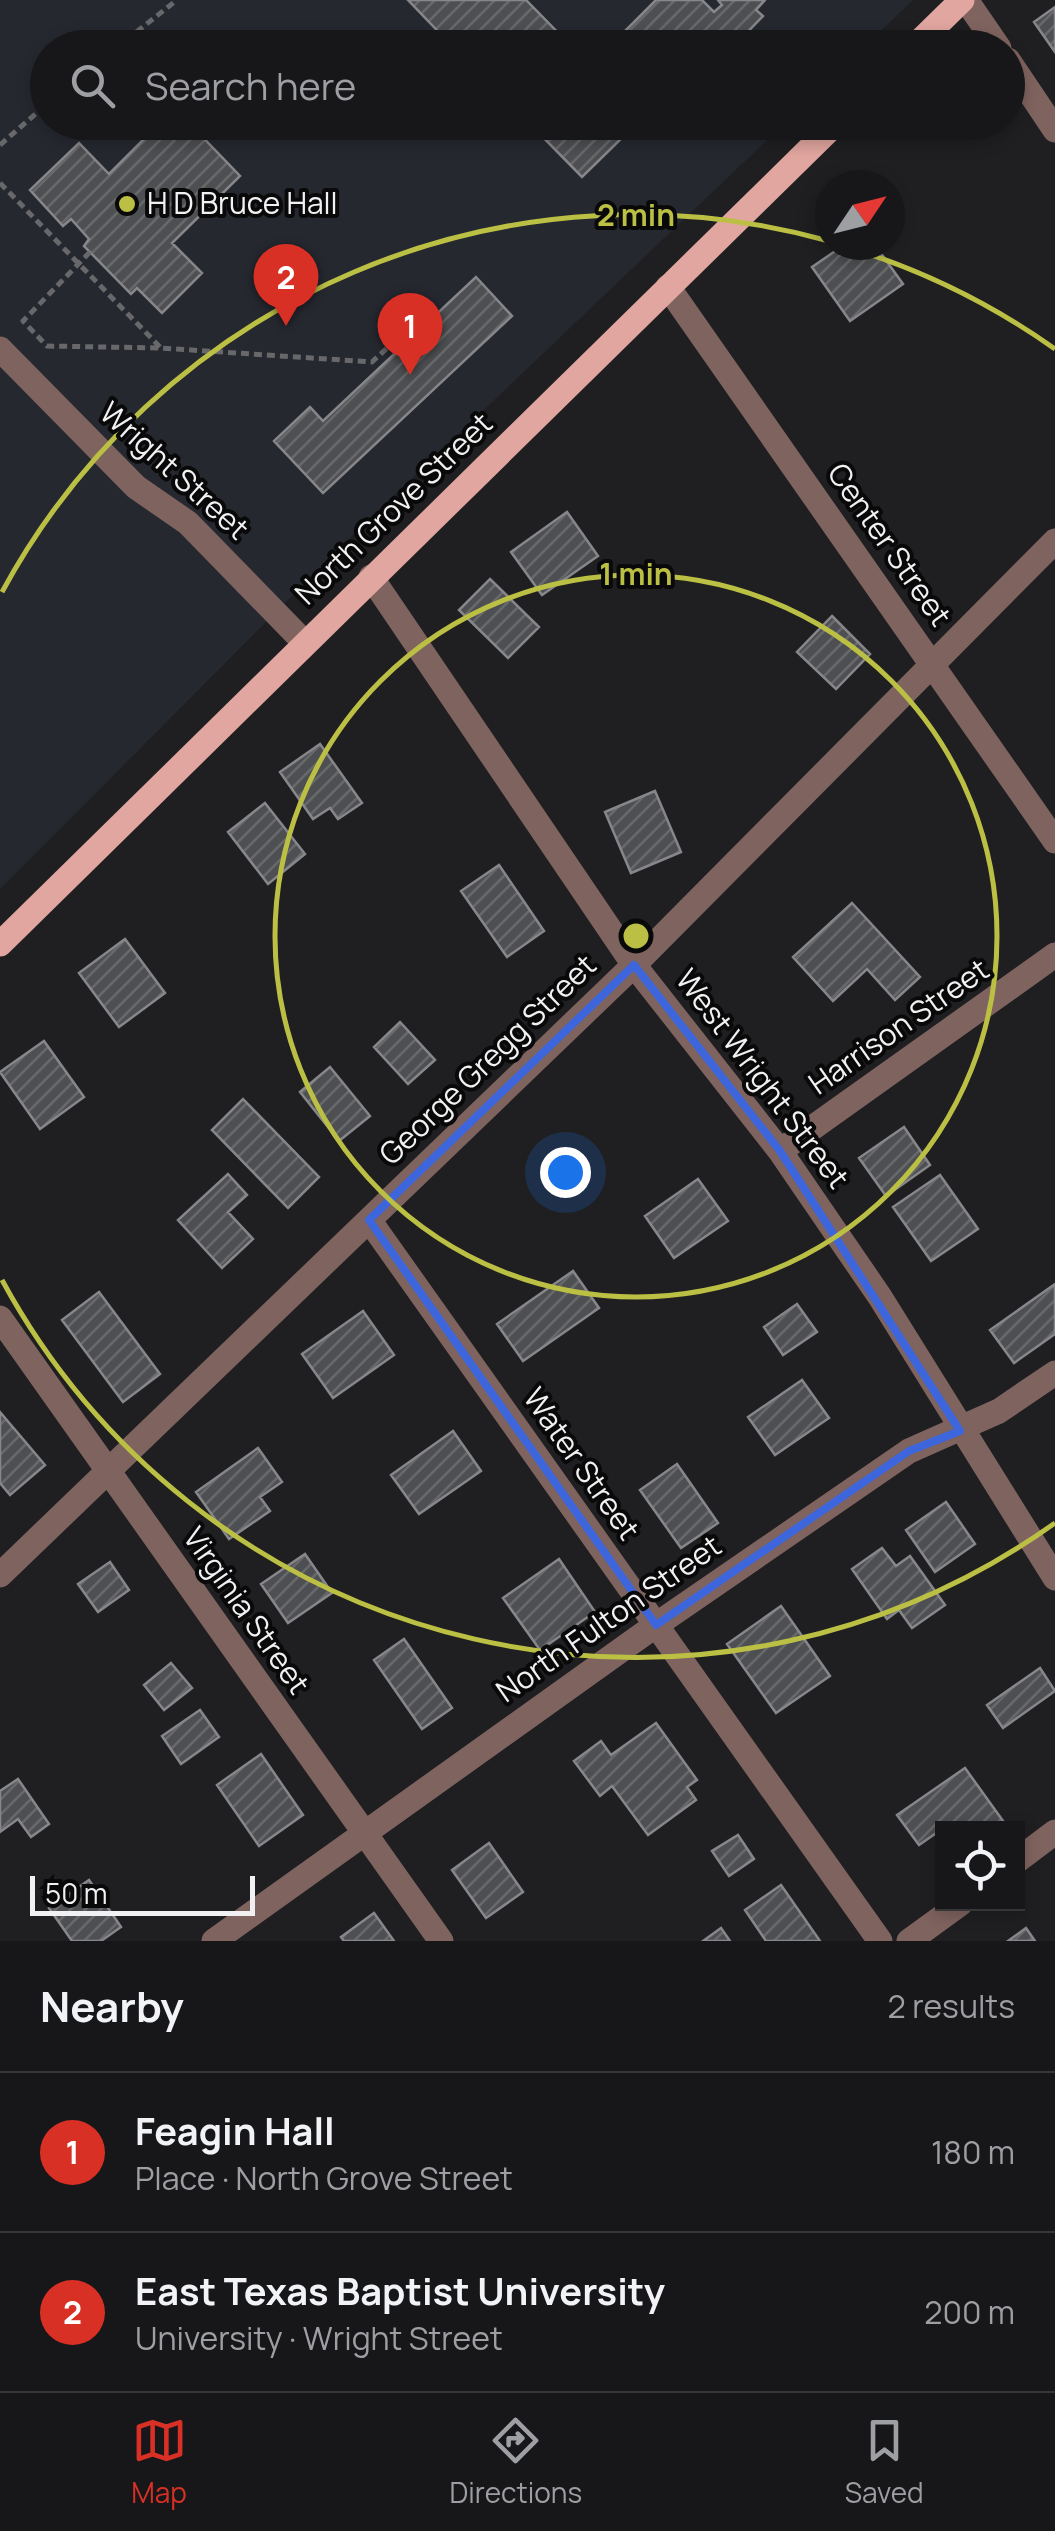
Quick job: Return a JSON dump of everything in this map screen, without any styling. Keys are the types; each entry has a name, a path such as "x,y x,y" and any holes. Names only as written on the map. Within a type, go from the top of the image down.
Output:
{"main road":[{"path":"933,30 964,0"},
{"name":"North Grove Street","path":"0,944 819,140"}],"street":[{"path":"964,0 986,30"},
{"path":"1025,85 1055,130"},
{"name":"Center Street","path":"668,287 1055,841"},
{"name":"Wright Street","path":"0,349 136,487 188,523 304,642"},
{"name":"George Gregg Street","path":"0,1575 634,965 930,662 1055,542"},
{"name":"West Wright Street","path":"370,577 634,965 780,1151 880,1297 1055,1578"},
{"name":"Harrison Street","path":"780,1151 1055,956"},
{"name":"Water Street","path":"369,1220 880,1941"},
{"name":"Virginia Street","path":"0,1318 441,1941"},
{"name":"North Fulton Street","path":"214,1941 656,1625 909,1451 960,1431 1055,1373"},
{"path":"1025,1855 1055,1832"},
{"path":"909,1941 950,1911"}],"path":[{"path":"139,30 177,0"},
{"path":"0,145 30,119"},
{"path":"0,184 161,348"},
{"path":"90,252 22,322 47,346 161,348 372,362 399,336 405,344"}],"highlighted area":[{"path":"634,965 780,1151 960,1431 909,1451 656,1625 369,1220"}],"shaded area":[{"path":"0,0 913,0 882,30 30,30 30,140 767,140 358,530 0,889"}],"building":[{"path":"408,0 526,0 555,30 437,30"},
{"path":"656,0 702,0 714,12 722,5 718,0 765,0 756,10 763,16 749,30 626,30"},
{"path":"1055,7 1055,52 1034,22"},
{"name":"H D Bruce Hall","path":"143,140 205,140 240,176 172,243 202,273 162,313 137,288 131,294 84,246 89,239 71,219 63,226 30,190 79,143 109,174"},
{"path":"546,140 620,140 582,177"},
{"path":"822,260 886,260 903,284 850,321 812,267"},
{"path":"476,277 512,316 323,493 274,441 310,407 323,421"},
{"path":"567,512 598,556 542,595 511,552"},
{"path":"490,579 539,627 508,658 459,610"},
{"path":"832,616 870,654 836,689 797,652"},
{"path":"320,744 362,803 338,819 330,808 313,819 280,772"},
{"path":"655,791 681,852 631,873 605,812"},
{"path":"265,803 305,854 268,884 228,832"},
{"path":"499,865 544,931 507,957 461,891"},
{"path":"852,903 920,977 895,1000 867,969 833,1001 793,957"},
{"path":"125,939 165,993 119,1027 79,973"},
{"path":"400,1022 435,1060 408,1084 374,1047"},
{"path":"44,1041 84,1097 40,1129 0,1072"},
{"path":"330,1067 370,1116 339,1141 300,1092"},
{"path":"243,1099 319,1177 288,1208 212,1130"},
{"path":"904,1127 930,1165 886,1196 859,1158"},
{"path":"228,1174 247,1195 228,1212 253,1239 222,1268 178,1220"},
{"path":"940,1175 978,1229 931,1261 893,1207"},
{"path":"698,1179 728,1221 674,1258 645,1216"},
{"path":"573,1271 599,1308 523,1361 497,1324"},
{"path":"1055,1284 1055,1334 1014,1363 990,1330"},
{"path":"99,1292 160,1374 123,1402 62,1320"},
{"path":"797,1304 817,1332 783,1355 764,1327"},
{"path":"363,1311 394,1355 333,1398 302,1354"},
{"path":"802,1380 829,1418 775,1455 748,1417"},
{"path":"0,1412 45,1465 10,1495 0,1483"},
{"path":"453,1431 481,1471 419,1514 391,1475"},
{"path":"258,1448 282,1482 260,1497 270,1511 229,1539 196,1492"},
{"path":"677,1464 718,1523 681,1548 640,1490"},
{"path":"946,1502 975,1544 935,1572 906,1530"},
{"path":"882,1548 896,1566 910,1556 945,1605 912,1628 899,1610 887,1619 852,1569"},
{"path":"305,1554 332,1593 288,1623 261,1584"},
{"path":"559,1559 595,1612 540,1650 503,1598"},
{"path":"110,1562 129,1590 98,1612 78,1584"},
{"path":"781,1606 830,1676 776,1713 727,1644"},
{"path":"404,1639 452,1708 422,1729 374,1660"},
{"path":"171,1663 192,1688 164,1710 144,1685"},
{"path":"1040,1668 1055,1691 1003,1728 987,1705"},
{"path":"200,1710 219,1737 181,1764 162,1736"},
{"path":"656,1723 697,1780 687,1787 696,1800 648,1835 612,1786 600,1796 574,1761 601,1741 611,1755"},
{"path":"261,1754 303,1815 259,1846 217,1785"},
{"path":"965,1768 1003,1821 935,1821 935,1834 919,1845 897,1815"},
{"path":"18,1779 49,1824 31,1837 18,1819 0,1832 0,1791"},
{"path":"738,1835 754,1859 729,1876 712,1851"},
{"path":"489,1843 523,1892 486,1918 452,1870"},
{"path":"89,1880 121,1927 101,1941 72,1941 49,1908"},
{"path":"781,1885 820,1941 766,1941 745,1910"},
{"path":"374,1913 394,1941 344,1941 341,1937"},
{"path":"721,1928 730,1941 703,1941"},
{"path":"1026,1928 1035,1941 1008,1941"}],"place":[{"name":"H D Bruce Hall","path":"127,204"},
{"name":"East Texas Baptist University","path":"286,326"},
{"name":"Feagin Hall","path":"410,375"}]}
